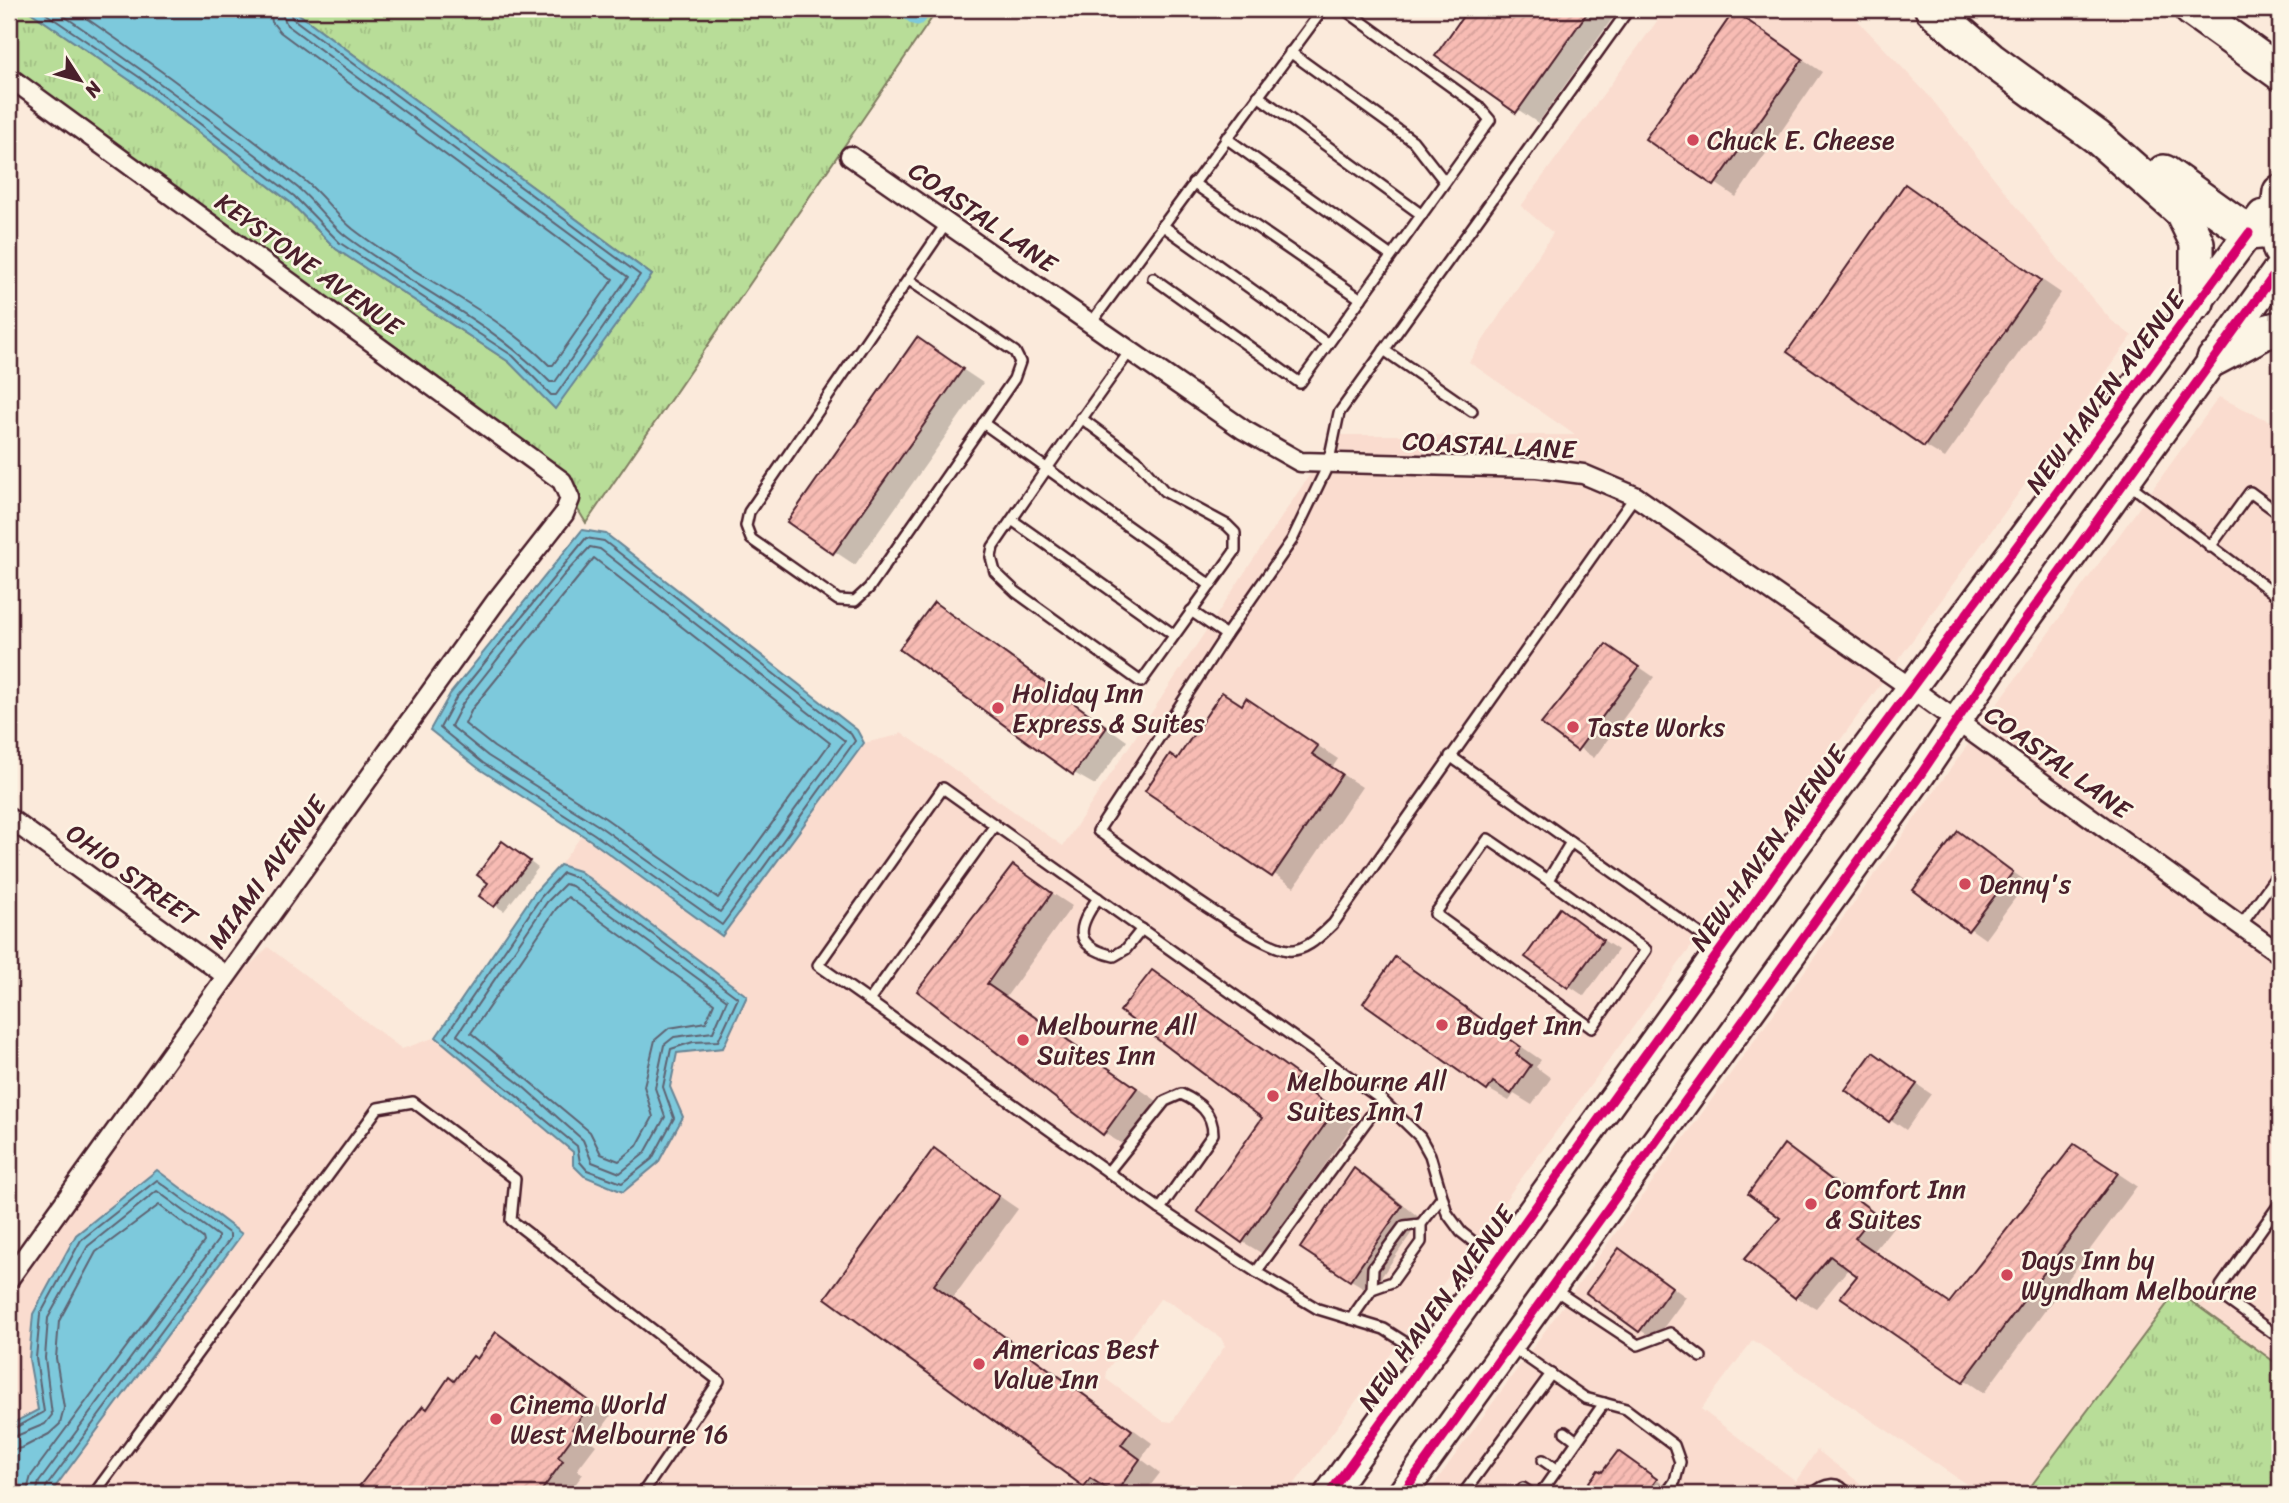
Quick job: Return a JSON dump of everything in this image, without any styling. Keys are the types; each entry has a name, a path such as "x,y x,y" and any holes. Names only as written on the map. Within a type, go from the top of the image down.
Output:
{"highway":[{"path":"1932,9 1990,59 2097,137 2182,212 2197,243 2197,302"},
{"path":"2192,9 2280,73"},
{"path":"2097,137 2146,160 2271,236 2280,191"},
{"path":"2214,359 2265,332 2280,328"}],"main road":[{"name":"NEW HAVEN AVENUE","path":"1329,1494 1911,688 2197,302 2271,236"},
{"path":"1402,1494 2280,267"}],"street":[{"name":"KEYSTONE AVENUE","path":"9,77 562,481 570,499"},
{"name":"COASTAL LANE","path":"849,156 1244,430 1300,462 1328,465 1537,468 1583,474 1635,496 1911,688 2280,954"},
{"name":"MIAMI AVENUE","path":"9,1279 496,601 564,514 570,499"},
{"name":"OHIO STREET","path":"9,818 225,975"}],"lane":[{"path":"1091,323 1322,9"},
{"path":"1153,278 1300,383 1490,120 1478,106 1344,9"},
{"path":"1629,9 1339,413 1328,465 1292,540 1226,635 1098,831 1257,939 1289,951 1313,943 1333,924 1635,496"},
{"path":"1290,52 1413,141 1445,182"},
{"path":"1258,96 1422,215"},
{"path":"1226,138 1391,257"},
{"path":"1193,183 1361,299"},
{"path":"909,280 1015,352 1020,362 1014,379 869,588 855,601 838,600 751,539 746,526 749,512 946,224"},
{"path":"1162,225 1328,344"},
{"path":"1384,350 1472,411"},
{"path":"1082,418 1136,459 1164,491 1227,525 1235,533 1235,551 1141,682 1016,592 995,572 991,557 993,547 1046,468 1130,351"},
{"path":"983,423 1210,585"},
{"path":"2125,481 2280,598"},
{"path":"2210,547 2250,492 2280,514"},
{"path":"1012,520 1174,635"},
{"path":"1191,611 1226,635"},
{"path":"1450,756 1721,949"},
{"path":"1427,1356 1384,1329 1318,1310 1256,1272 1160,1209 818,965 943,788 1382,1100 1420,1138 1439,1177 1441,1197 1447,1213 1461,1232 1497,1260"},
{"path":"869,1001 995,825"},
{"path":"1488,839 1548,880 1646,950 1592,1028 1435,914 1488,839"},
{"path":"1548,880 1572,842"},
{"path":"2241,925 2280,871"},
{"path":"1098,898 1082,920 1081,932 1084,942 1096,952 1114,956 1126,949 1142,929"},
{"path":"1108,1172 1166,1101 1181,1094 1192,1099 1211,1117 1213,1134 1160,1209"},
{"path":"1256,1272 1382,1100"},
{"path":"94,1494 377,1108 413,1102 515,1179 511,1220 719,1381 642,1494"},
{"path":"1372,1289 1391,1282 1421,1242 1421,1224 1441,1197"},
{"path":"2280,1203 2221,1286 2222,1296 2280,1338"},
{"path":"1351,1319 1372,1289 1373,1268 1404,1226 1421,1224"},
{"path":"1551,1287 1638,1345 1670,1333 1701,1357"},
{"path":"1509,1345 1585,1398 1626,1409 1674,1446 1680,1462 1675,1481 1666,1494"},
{"path":"1463,1494 1508,1434 1533,1408 1551,1374"},
{"path":"1540,1494 1604,1403"},
{"path":"1565,1432 1577,1441"},
{"path":"1508,1434 1517,1441"},
{"path":"1543,1460 1557,1470"},
{"path":"1487,1462 1497,1469"},
{"path":"1813,1494 1823,1486 1833,1484 1839,1485 1847,1494"},
{"path":"1523,1488 1532,1494"}],"shaded area":[{"path":"1666,9 1847,9 1930,97 2059,260 2111,320 2132,336 1610,1059 1287,1494 50,1494 242,1235 157,1170 76,1235 33,1314 29,1359 38,1410 9,1425 9,1261 145,1070 268,947 402,1049 436,1037 557,1137 573,1152 573,1165 670,1087 677,1052 723,1048 579,872 560,865 582,835 722,936 864,743 899,735 901,732 1063,846 1336,435 1575,435 1469,362 1553,233 1521,206","holes":["1160,1299 1168,1301 1221,1338 1225,1346 1172,1422 1163,1421 1106,1379 1107,1370"]},
{"path":"2219,397 2280,426 2280,1366 2177,1291 2025,1494 1981,1494 1753,1340 1701,1409 1796,1481 1817,1450 1874,1494 1427,1494"}],"green space":[{"path":"9,9 26,9 134,83 290,202 336,249 509,362 555,408 652,275 292,9 938,9 586,523 563,485 9,77"},
{"path":"2177,1291 2280,1366 2280,1494 2025,1494"}],"water":[{"path":"26,9 292,9 652,275 555,409 509,362 336,249 290,202 134,83"},
{"path":"582,530 606,534 857,730 864,743 722,936 590,840 478,768 430,730 450,694"},
{"path":"560,865 579,871 747,996 723,1048 677,1053 670,1087 683,1117 658,1163 623,1192 584,1176 573,1165 573,1152 436,1037 535,892"},
{"path":"157,1170 242,1234 50,1494 9,1494 9,1425 38,1410 29,1359 33,1314 76,1235"}],"building":[{"path":"1468,9 1590,9 1516,113 1435,56"},
{"path":"1734,11 1803,59 1714,186 1645,139"},
{"path":"1905,184 2041,280 1924,447 1787,352"},
{"path":"917,337 963,369 833,554 787,522"},
{"path":"934,602 1107,727 1073,775 899,649"},
{"path":"1606,644 1639,667 1577,751 1541,724"},
{"path":"1222,692 1242,705 1246,698 1318,746 1312,754 1342,774 1272,877 1145,791 1170,754 1177,759"},
{"path":"1958,831 2013,872 1968,931 1913,890"},
{"path":"502,841 530,861 494,907 479,896 488,883 477,875"},
{"name":"Melbourne All Suites Inn","path":"1013,865 1052,893 987,984 1137,1088 1103,1135 917,991"},
{"path":"1560,908 1603,940 1568,988 1525,957"},
{"name":"Budget Inn","path":"1395,957 1521,1047 1516,1054 1531,1065 1511,1094 1493,1082 1487,1091 1363,1003"},
{"name":"Melbourne All Suites Inn 1","path":"1152,970 1301,1077 1293,1081 1335,1110 1242,1243 1197,1211 1262,1118 1120,1011"},
{"path":"1873,1052 1917,1084 1889,1122 1845,1090"},
{"name":"Days Inn by Wyndham Melbourne","path":"1784,1144 1875,1213 1855,1238 1949,1303 2074,1144 2118,1173 1963,1382 1840,1297 1857,1276 1830,1256 1795,1298 1744,1259 1780,1218 1748,1194"},
{"name":"Americas Best Value Inn","path":"934,1148 999,1196 934,1285 1132,1430 1121,1445 1140,1459 1115,1494 1090,1478 1084,1487 825,1298"},
{"path":"1354,1168 1402,1206 1350,1281 1300,1248"},
{"path":"1619,1248 1672,1287 1639,1332 1586,1293"},
{"name":"Cinema World West Melbourne 16","path":"496,1332 592,1403 572,1429 576,1432 558,1457 563,1461 539,1494 353,1494 423,1406 427,1409 449,1377 454,1381 473,1356 477,1359"},
{"path":"1618,1451 1657,1479 1646,1494 1580,1494 1598,1470 1602,1472"}],"waterway":[{"path":"909,9 917,15"}],"cycle path":[{"path":"1329,1494 1821,810 2249,233"},
{"path":"1402,1494 1921,774 2018,630 2280,267"}],"place":[{"name":"Chuck E. Cheese","path":"1693,140"},
{"name":"Holiday Inn Express & Suites","path":"998,708"},
{"name":"Taste Works","path":"1573,727"},
{"name":"Denny's","path":"1965,884"},
{"name":"Budget Inn","path":"1442,1025"},
{"name":"Melbourne All Suites Inn","path":"1023,1040"},
{"name":"Melbourne All Suites Inn 1","path":"1273,1096"},
{"name":"Comfort Inn & Suites","path":"1811,1204"},
{"name":"Days Inn by Wyndham Melbourne","path":"2007,1275"},
{"name":"Americas Best Value Inn","path":"979,1364"},
{"name":"Cinema World West Melbourne 16","path":"496,1419"}]}
